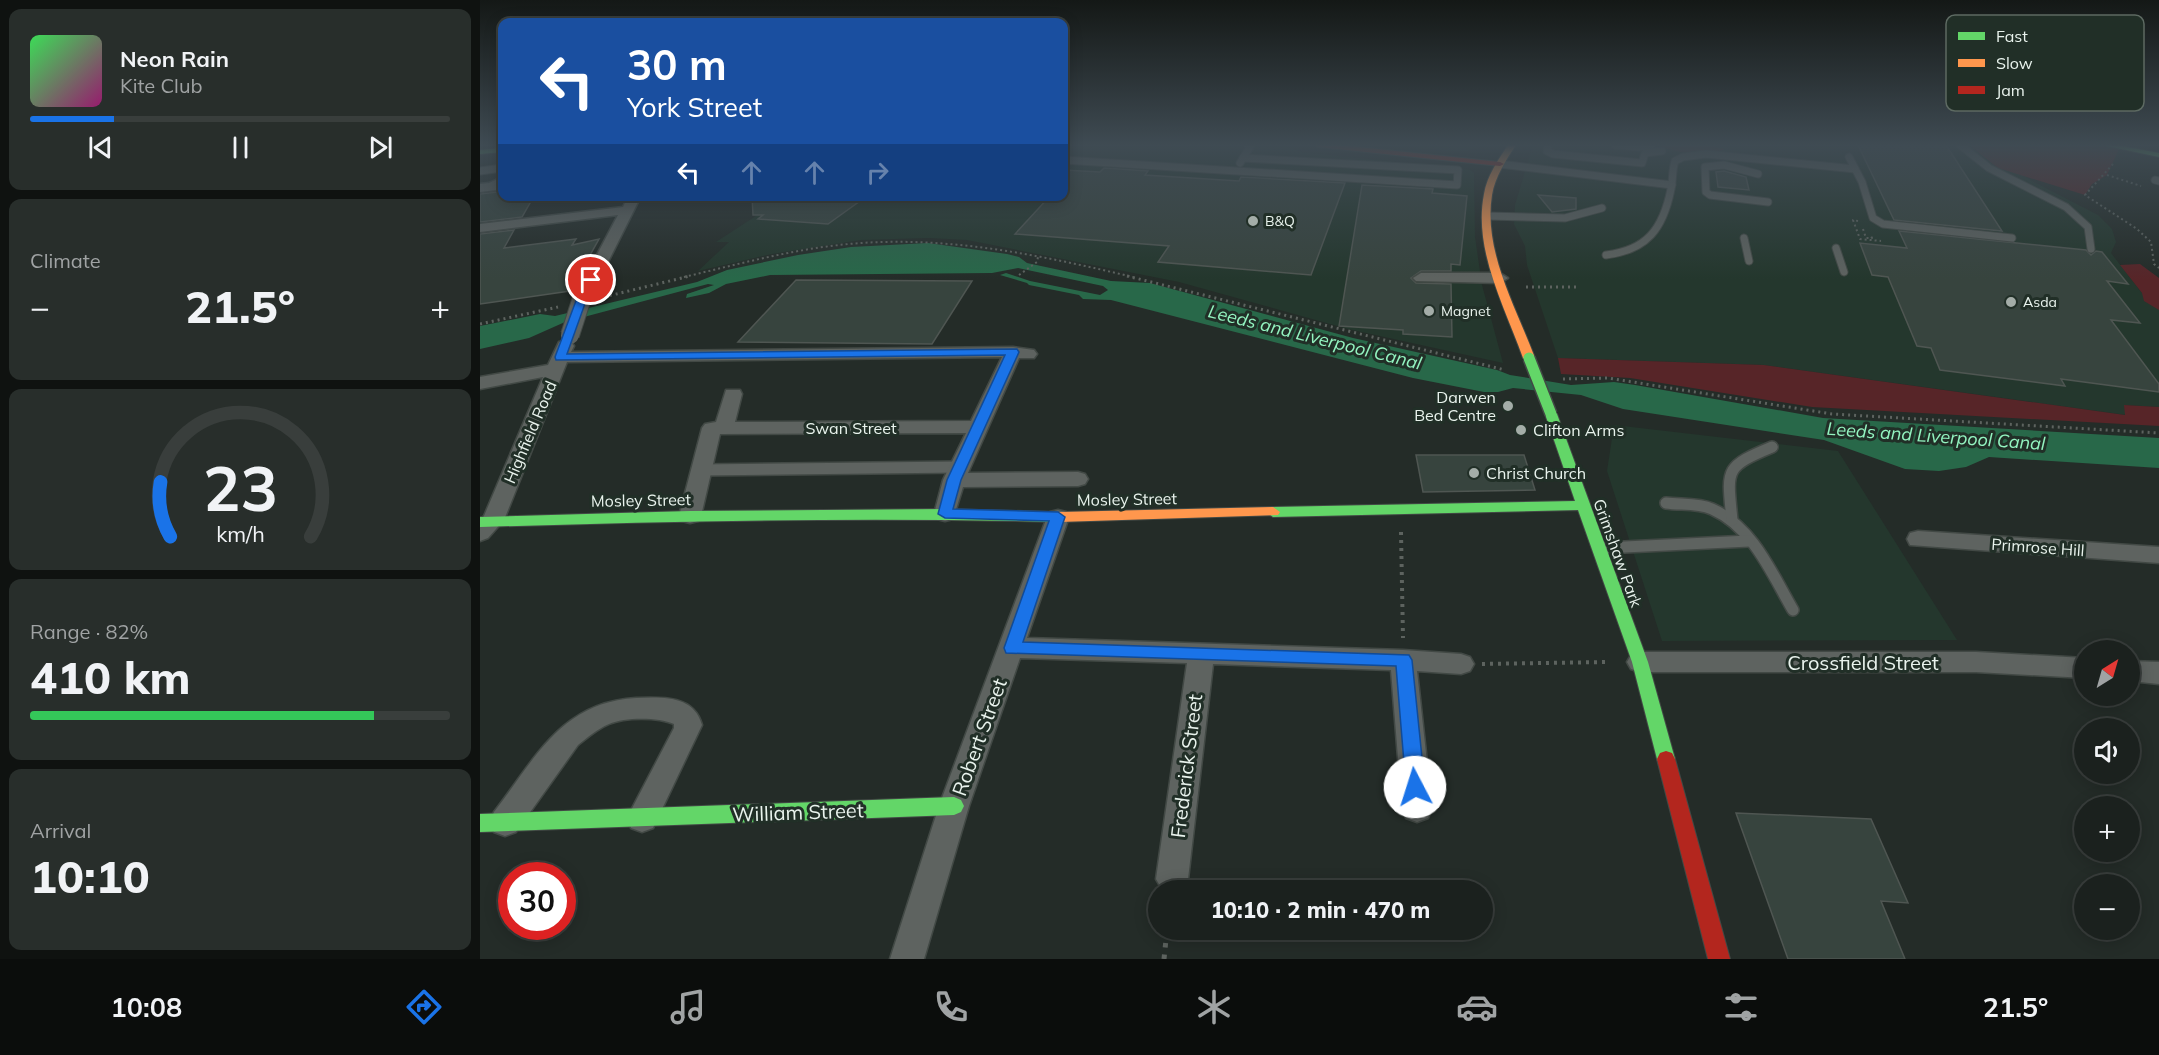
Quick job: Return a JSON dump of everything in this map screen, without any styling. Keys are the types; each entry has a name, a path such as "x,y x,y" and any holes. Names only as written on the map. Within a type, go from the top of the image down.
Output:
{"main road":[{"name":"Grimshaw Park","path":"1490,190 1487,233 1500,278 1640,662 1719,959"},
{"name":"Mosley Street","path":"484,525 690,516 945,514 1058,517 1582,505"},
{"name":"William Street","path":"492,823 954,806"}],"street":[{"path":"480,228 632,203"},
{"name":"Highfield Road","path":"484,525 558,363 582,298 632,203"},
{"path":"1421,278 1500,278"},
{"path":"480,383 558,363 1021,353 977,427 957,473 945,514"},
{"path":"690,516 700,470 733,394"},
{"name":"Swan Street","path":"718,428 977,427"},
{"path":"957,473 1078,479"},
{"name":"Robert Street","path":"907,959 954,806 1058,517"},
{"name":"Primrose Hill","path":"1918,539 2159,555"},
{"path":"1012,648 1403,660 1461,664"},
{"name":"Frederick Street","path":"1172,879 1201,653"},
{"path":"1403,660 1417,808"},
{"name":"Crossfield Street","path":"1640,662 1976,662 2074,667"},
{"path":"2140,672 2159,673"},
{"name":"William Street","path":"492,823 568,737 580,728 608,712 622,709 675,711 683,715 688,722 688,729 642,818"}],"lane":[{"path":"1606,255 1631,250 1650,238 1662,215 1670,190"},
{"path":"1706,190 1710,195 1768,202"},
{"path":"1864,190 1873,218 1887,226 2012,238"},
{"path":"2032,190 2066,207 2088,227 2091,249"},
{"path":"1488,216 1566,218 1602,208"},
{"path":"1744,238 1749,261"},
{"path":"1836,248 1844,272"},
{"path":"1732,520 1729,483 1734,467 1743,460 1773,447"},
{"path":"700,470 957,473"},
{"path":"1666,503 1710,508 1732,520 1749,541 1793,610"},
{"path":"1598,548 1749,541"}],"path":[{"path":"2088,190 2085,195 2151,243 2157,265"},
{"path":"600,298 779,256 874,242 961,243 1175,286 1309,323 1508,371"},
{"path":"1019,275 1037,262 1038,257"},
{"path":"1523,287 1576,287"},
{"path":"480,324 560,307"},
{"path":"1557,379 1608,378 1832,414 2159,433"},
{"path":"1400,510 1403,660"},
{"path":"1461,664 1640,662"},
{"path":"1164,959 1166,940"}],"shaded area":[{"path":"1068,190 1474,190 1475,237 1482,285 1503,363 1348,329 1179,282 967,240 929,238 861,240 772,254 698,271 729,242 716,242 779,201 1068,201"},
{"path":"1520,190 2049,190 2098,215 2112,229 2116,242 2111,253 2142,293 2159,304 2159,407 2125,405 2126,415 1764,365 1558,358 1527,265 1525,246 1514,224 1515,205"},
{"path":"2068,190 2088,190 2085,195"},
{"path":"2140,264 2159,278 2159,310 2144,301 2142,293 2120,265"},
{"path":"1558,358 1764,365 2125,415 2124,405 2159,407 2159,426 1812,407 1630,378 1561,374"},
{"path":"1614,425 1838,451 1957,640 1662,641 1607,471"}],"water":[{"name":"Leeds and Liverpool Canal","path":"928,243 1007,254 1019,257 1027,263 1111,281 1150,283 1353,338 1497,370 1510,375 1571,385 1614,382 1823,418 2159,438 2159,468 1989,457 1966,467 1939,471 1905,469 1824,440 1623,409 1581,395 1513,388 1498,392 1484,392 1413,378 1111,300 1083,299 1079,295 1029,285 1000,275 1006,273 1030,281 1100,295 1108,290 1103,286 1018,268 992,273 770,275 726,284 709,293 686,298 687,294 714,285 708,284 565,322 529,338 480,349 480,326 540,314 555,316 697,282 727,270 798,255 851,247"}],"building":[{"path":"1068,190 1343,190 1311,275 1158,262 1169,246 1015,234 1045,201 1068,201"},
{"path":"1361,190 1433,190 1432,193 1467,196 1460,265 1451,264 1451,271 1421,271 1411,278 1416,283 1451,284 1452,337 1403,334 1403,330 1339,326"},
{"path":"1879,190 1975,190 2002,231 1894,220"},
{"path":"497,192 498,201 531,201 522,217 480,222 480,194"},
{"path":"1538,195 1576,198 1576,209 1552,212"},
{"path":"752,201 860,201 828,224 758,219 763,215 753,215"},
{"path":"514,230 504,248 576,239 572,245 599,239 570,291 480,304 480,234"},
{"name":"Asda","path":"1899,231 2086,250 2091,255 2096,251 2102,252 2128,284 2107,281 2140,323 2111,320 2159,384 2159,392 2061,379 2065,386 1940,370 1931,348 1917,346 1888,277 1872,275 1860,243 1907,248"},
{"path":"796,280 972,281 932,344 738,342"},
{"name":"Christ Church","path":"1416,455 1524,455 1535,490 1423,492"},
{"path":"1736,813 1871,819 1908,903 1881,901 1905,959 1788,959"}],"traffic: fast":[{"path":"1529,358 1551,414"},
{"path":"1551,414 1640,662 1666,759"},
{"path":"1273,512 1582,505"},
{"path":"480,522 690,516 945,514 1059,517"},
{"path":"480,823 954,806"}],"traffic: slow":[{"path":"1489,190 1486,216 1492,257 1529,358"},
{"path":"1059,517 1273,512"}],"traffic: jam":[{"path":"1666,759 1719,959"}],"place":[{"name":"B&Q","path":"1253,221"},
{"name":"Asda","path":"2011,302"},
{"name":"Magnet","path":"1429,311"},
{"name":"Darwen Bed Centre","path":"1508,406"},
{"name":"Clifton Arms","path":"1521,430"},
{"name":"Christ Church","path":"1474,473"}],"route":[{"path":"591,280 560,357 1013,352 954,480 945,514 1058,517 1012,648 1403,660 1415,787"}]}
